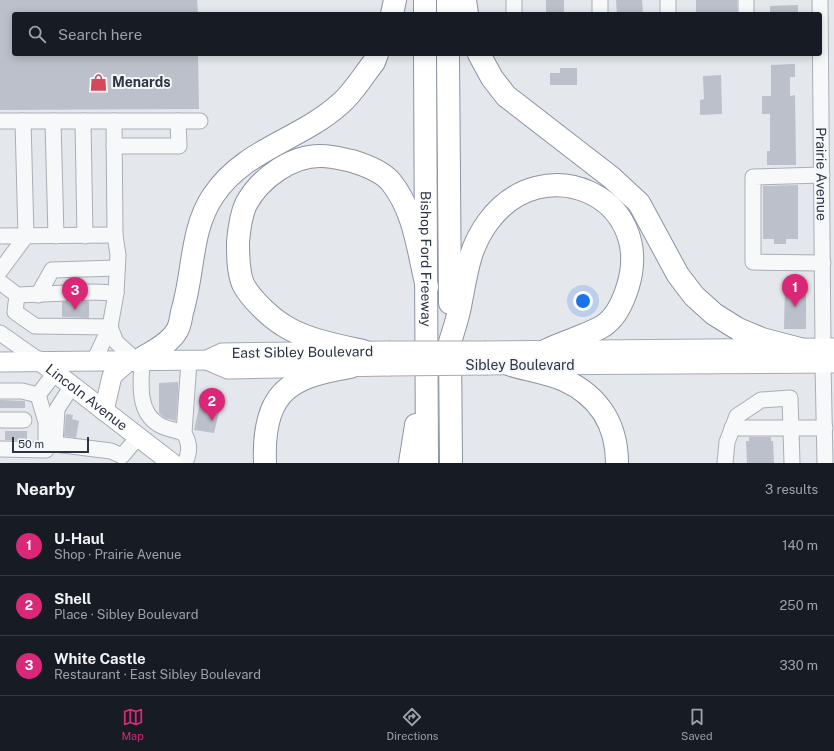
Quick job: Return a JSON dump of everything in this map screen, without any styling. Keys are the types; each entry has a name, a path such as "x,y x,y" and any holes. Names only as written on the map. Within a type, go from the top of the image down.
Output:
{"highway":[{"path":"392,12 395,0"},
{"path":"425,0 425,12"},
{"path":"448,0 448,12"},
{"path":"464,0 467,12"},
{"path":"136,361 162,346 176,332 185,304 199,223 212,196 226,180 249,160 306,128 340,104 370,67 376,56"},
{"name":"Bishop Ford Freeway","path":"426,56 427,463"},
{"name":"Bishop Ford Freeway","path":"448,56 451,463"},
{"path":"480,56 492,78 506,96 612,178 639,203 678,275 694,296 714,314 738,329 762,339 800,349"},
{"path":"357,359 283,325 260,306 243,284 238,256 239,231 246,205 258,186 280,169 298,160 321,156 363,164 380,172 390,182 409,214 415,229 417,248 427,287"},
{"path":"450,342 461,302 464,279 473,246 488,222 503,205 528,189 551,184 574,186 595,194 612,207 625,229 631,248 631,274 623,301 607,323 547,350"},
{"path":"265,463 264,442 266,425 276,404 286,389 310,377 357,359"},
{"path":"511,365 564,380 593,398 609,420 617,448 617,463"},
{"path":"410,463 416,420 427,382"},
{"path":"450,420 464,463"}],"main road":[{"name":"Sibley Boulevard","path":"488,358 547,350 800,349 828,356"},
{"name":"Sibley Boulevard","path":"488,358 511,365 828,356"},
{"name":"East Sibley Boulevard","path":"357,359 488,358"},
{"path":"0,362 198,360 228,368 357,359"},
{"name":"Lincoln Avenue","path":"40,361 174,463"},
{"path":"104,411 112,376 136,361"}],"street":[{"path":"514,0 514,12"},
{"path":"600,0 600,12"},
{"path":"668,0 668,12"},
{"path":"746,0 746,12"},
{"name":"Prairie Avenue","path":"820,0 820,12"},
{"path":"822,47 834,47"},
{"name":"Prairie Avenue","path":"820,56 822,175 829,320 825,463"},
{"path":"0,120 200,121"},
{"path":"0,271 26,236 24,120"},
{"path":"53,121 56,236"},
{"path":"83,121 85,236"},
{"path":"94,361 110,327 116,293 118,254 115,235 114,121"},
{"path":"114,146 179,146 178,121"},
{"path":"822,175 753,176 753,262 826,272"},
{"path":"0,236 115,235"},
{"path":"38,295 52,270 118,268"},
{"path":"0,282 17,296 93,292 116,293"},
{"path":"17,296 15,312 35,326 110,327"},
{"path":"110,327 116,342 136,361 143,403 148,416 158,425 184,433"},
{"name":"Lincoln Avenue","path":"0,333 40,361"},
{"path":"174,463 189,453 189,443 184,433 198,360"},
{"path":"38,395 55,373"},
{"path":"72,386 57,410 55,444 111,451 119,460 138,437"},
{"path":"0,391 22,391 38,395"},
{"path":"0,449 46,450 46,422 38,395"},
{"path":"725,463 727,442 737,416 761,400 790,398 792,463"},
{"path":"0,420 24,420"},
{"path":"732,428 791,426 825,428"}],"building":[{"name":"Menards","path":"0,0 197,0 198,12 12,12 12,56 198,56 199,109 0,110"},
{"path":"546,0 564,0 564,12 546,12"},
{"path":"616,0 642,0 643,12 617,12"},
{"path":"696,0 737,0 737,12 696,12"},
{"path":"798,5 798,12 770,12 770,6"},
{"path":"795,64 795,77 790,77 790,96 795,95 796,165 767,165 767,151 770,151 770,114 762,114 762,96 771,96 771,65"},
{"path":"560,68 577,68 577,85 550,85 550,73 560,73"},
{"path":"721,75 722,114 700,115 700,100 704,99 703,76"},
{"path":"798,185 798,239 786,239 786,244 774,244 774,239 763,239 763,186"},
{"path":"785,285 806,285 806,329 784,329"},
{"path":"89,301 89,318 62,317 62,302"},
{"path":"178,382 176,421 165,418 159,413 159,383"},
{"path":"0,400 25,401 25,408 0,408"},
{"path":"200,403 211,406 210,410 219,412 214,433 194,430"},
{"path":"66,414 73,415 72,419 79,421 76,438 64,436"},
{"path":"5,431 27,431 27,441 5,440"},
{"path":"749,437 771,437 771,441 773,441 774,463 747,463 746,441 749,441"}],"place":[{"name":"Menards","path":"99,82"},
{"name":"U-Haul","path":"795,307"},
{"name":"White Castle","path":"75,310"},
{"name":"Shell","path":"212,421"}]}
